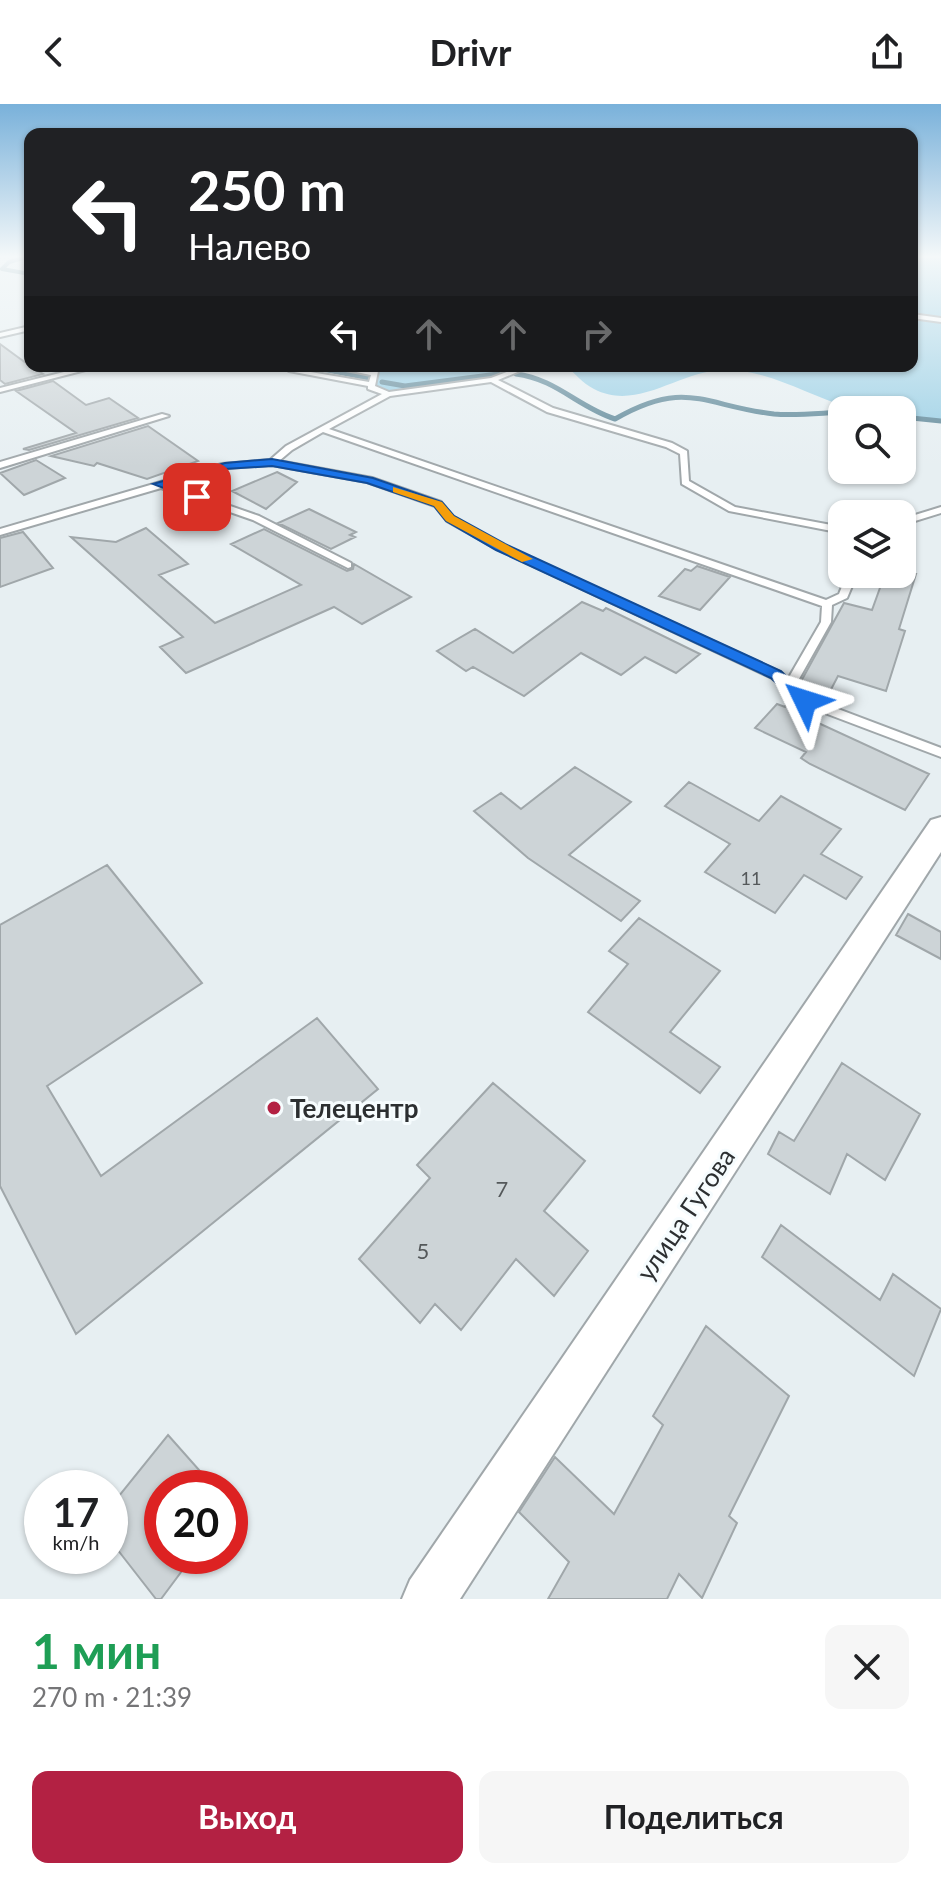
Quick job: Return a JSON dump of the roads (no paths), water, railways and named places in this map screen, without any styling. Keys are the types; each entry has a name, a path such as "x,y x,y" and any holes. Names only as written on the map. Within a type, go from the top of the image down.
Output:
{"street":[{"name":"улица Гугова","path":"429,1599 941,828"}],"lane":[{"path":"0,335 24,329"},
{"path":"0,390 73,372"},
{"path":"299,372 369,384 388,394"},
{"path":"369,384 377,372"},
{"path":"272,462 289,448 388,394 492,380 513,372"},
{"path":"492,380 550,410 669,445 684,453 685,482 732,509 828,527"},
{"path":"0,465 165,416"},
{"path":"324,430 827,604 843,596 846,588"},
{"path":"0,532 225,466 272,462 369,480 438,504 450,519 500,547 776,675 805,701 941,753"},
{"path":"158,484 256,518 348,565"},
{"path":"916,518 941,510"},
{"path":"789,687 826,622 827,604"}],"waterway":[{"path":"338,372 369,378"},
{"path":"382,382 405,386 498,374"},
{"path":"516,374 543,381 615,419 639,407 678,397 774,414 828,413"},
{"path":"916,418 941,421"}],"place":[{"name":"Телецентр","path":"274,1108"}]}
